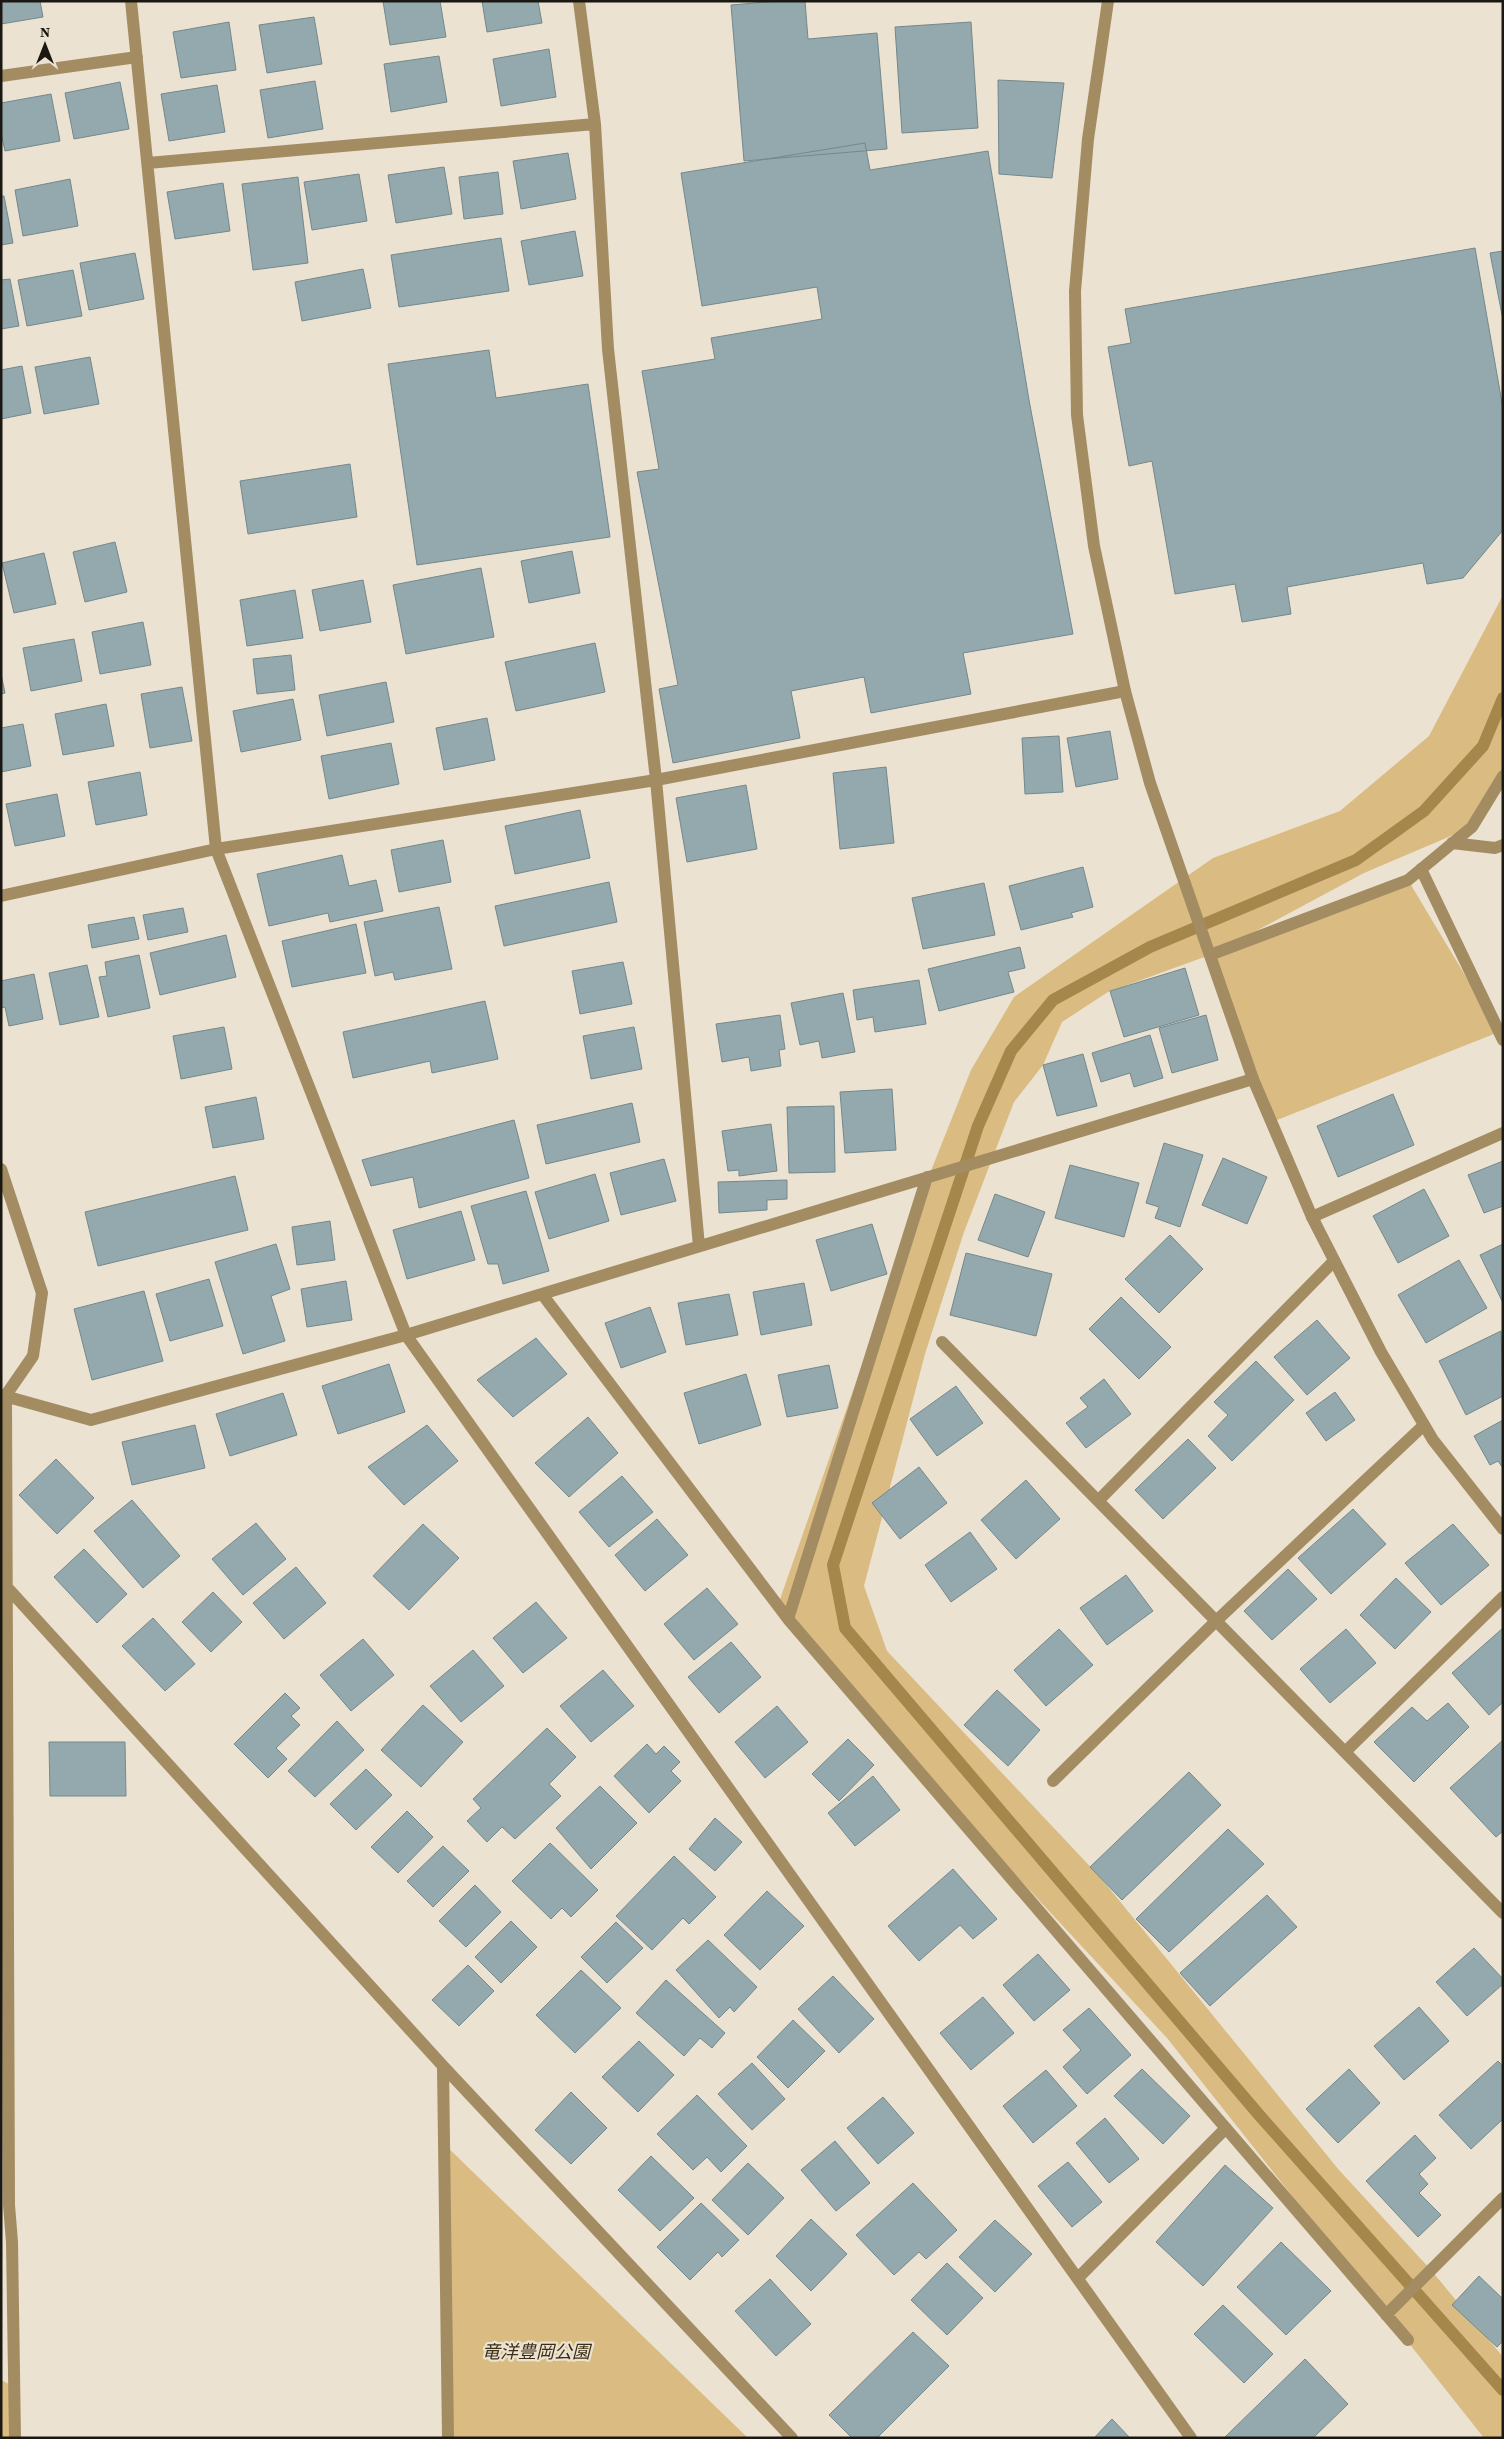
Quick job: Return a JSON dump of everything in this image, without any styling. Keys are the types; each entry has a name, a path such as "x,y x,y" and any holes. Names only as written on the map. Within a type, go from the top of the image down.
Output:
{"street":[{"path":"131,1 216,849 406,1335 1191,2438"},
{"path":"579,1 595,124 608,349 656,780 699,1246"},
{"path":"1108,1 1088,139 1075,291 1077,416 1094,546 1125,691 1150,783 1253,1079 1312,1217 1381,1352 1433,1440 1503,1528"},
{"path":"1,76 137,57"},
{"path":"148,163 595,124"},
{"path":"1,896 216,849 656,780 1125,691"},
{"path":"1210,955 1408,880 1472,827 1503,776"},
{"path":"1452,843 1495,848 1503,844"},
{"path":"1421,869 1503,1040"},
{"path":"4,1395 91,1420 406,1335 1253,1079"},
{"path":"1312,1217 1503,1133"},
{"path":"1,1169 42,1293 33,1356 4,1395 5,2205 12,2242 14,2438"},
{"path":"788,1618 927,1177"},
{"path":"1098,1501 1334,1261"},
{"path":"542,1294 788,1618 1408,2340"},
{"path":"942,1342 1503,1913"},
{"path":"1053,1781 1215,1622 1424,1424"},
{"path":"5,1584 443,2066 792,2438"},
{"path":"1345,1752 1503,1597"},
{"path":"443,2066 448,2438"},
{"path":"1078,2278 1226,2128"},
{"path":"1386,2315 1503,2198"}],"green space":[{"path":"1503,595 1503,776 1472,827 1364,873 1215,953 1408,880 1499,1032 1272,1122 1210,955 1108,992 1062,1022 1043,1065 1014,1102 964,1232 925,1354 864,1586 887,1651 1100,1877 1339,2170 1431,2270 1503,2357 1503,2438 1484,2438 1167,2038 920,1772 778,1605 921,1196 971,1070 1014,997 1213,858 1340,811 1429,736"},
{"name":"竜洋豊岡公園","path":"443,2143 748,2438 452,2438"},
{"path":"1,2380 13,2386 15,2438 1,2438"}],"building":[{"path":"1,1 40,1 43,17 1,24"},
{"path":"383,1 440,1 446,37 390,45"},
{"path":"482,1 538,1 542,23 487,32"},
{"path":"777,1 805,1 808,39 877,33 887,149 744,161 731,5"},
{"path":"314,17 322,64 267,73 259,25"},
{"path":"229,22 236,70 181,78 173,32"},
{"path":"971,22 978,128 902,133 895,27"},
{"path":"549,49 556,97 501,106 493,59"},
{"path":"439,56 447,102 391,112 384,64"},
{"path":"998,80 1064,83 1052,178 999,174"},
{"path":"315,81 323,129 268,138 260,90"},
{"path":"120,82 129,129 74,139 65,93"},
{"path":"217,85 225,132 169,141 161,94"},
{"path":"51,94 60,141 5,151 1,133 1,103"},
{"path":"865,143 870,170 988,151 1029,400 1073,634 963,653 971,694 871,713 864,677 791,691 800,738 673,763 659,689 678,685 637,472 659,469 642,371 715,359 711,338 822,319 817,287 702,306 681,173"},
{"path":"568,153 576,199 521,209 513,161"},
{"path":"444,167 452,214 396,223 388,175"},
{"path":"498,172 503,214 464,219 459,177"},
{"path":"359,174 367,221 312,230 304,182"},
{"path":"298,177 308,263 253,270 242,184"},
{"path":"70,179 78,226 23,236 15,190"},
{"path":"223,183 230,231 175,239 167,192"},
{"path":"1,196 4,196 13,243 1,245"},
{"path":"575,231 583,276 529,285 521,241"},
{"path":"501,238 509,291 399,307 391,255"},
{"path":"1475,248 1503,409 1503,530 1463,578 1427,584 1423,563 1287,587 1291,614 1242,622 1235,584 1175,594 1152,461 1129,466 1108,347 1131,343 1125,309"},
{"path":"1503,251 1503,320 1490,253"},
{"path":"135,253 144,299 89,310 80,263"},
{"path":"363,269 371,308 302,321 295,282"},
{"path":"73,270 82,316 27,326 18,280"},
{"path":"10,279 19,326 1,329 1,280"},
{"path":"489,350 496,398 588,384 610,537 417,565 388,364"},
{"path":"90,357 99,404 44,414 35,367"},
{"path":"22,366 31,413 1,419 1,370"},
{"path":"350,464 357,517 248,534 240,481"},
{"path":"115,542 127,592 85,602 73,552"},
{"path":"572,551 580,593 529,603 521,561"},
{"path":"44,553 56,604 14,613 2,563"},
{"path":"481,568 494,637 406,654 393,585"},
{"path":"363,580 371,622 320,631 312,590"},
{"path":"295,590 303,638 247,646 240,600"},
{"path":"143,622 151,665 100,674 92,632"},
{"path":"74,639 82,681 31,691 23,648"},
{"path":"595,643 605,692 516,711 505,662"},
{"path":"291,655 295,690 257,694 253,659"},
{"path":"1,674 5,693 1,694"},
{"path":"386,682 394,722 327,736 319,695"},
{"path":"182,687 192,741 150,748 141,694"},
{"path":"293,699 301,740 241,752 233,711"},
{"path":"106,704 114,746 63,755 55,714"},
{"path":"487,718 495,760 444,770 436,728"},
{"path":"23,724 31,766 1,772 1,728"},
{"path":"1110,731 1118,779 1076,787 1067,738"},
{"path":"1059,736 1063,792 1025,794 1022,738"},
{"path":"391,743 399,784 329,799 321,756"},
{"path":"886,767 894,843 840,849 833,773"},
{"path":"140,772 147,815 96,825 88,782"},
{"path":"746,785 757,849 687,862 676,798"},
{"path":"57,794 65,836 15,846 6,804"},
{"path":"580,810 590,858 515,874 505,826"},
{"path":"443,840 451,882 399,892 391,850"},
{"path":"342,855 349,886 376,880 383,911 330,922 328,913 269,926 257,874"},
{"path":"1083,867 1093,907 1071,913 1073,917 1021,930 1009,886"},
{"path":"609,882 617,922 504,946 495,906"},
{"path":"984,883 995,935 923,949 912,898"},
{"path":"439,907 452,969 395,980 393,972 375,976 364,922"},
{"path":"183,908 188,932 148,940 143,915"},
{"path":"134,917 139,939 92,948 88,925"},
{"path":"356,924 366,973 292,987 282,941"},
{"path":"226,935 236,977 160,995 150,953"},
{"path":"1020,947 1025,968 1008,972 1014,992 939,1011 928,969"},
{"path":"139,955 150,1008 108,1017 99,977 107,976 105,962"},
{"path":"623,962 632,1004 580,1014 572,971"},
{"path":"87,965 99,1017 60,1025 49,973"},
{"path":"1185,968 1199,1015 1124,1037 1110,991"},
{"path":"34,974 43,1019 9,1026 5,1007 1,1008 1,981"},
{"path":"919,980 926,1024 875,1032 873,1017 857,1020 853,990"},
{"path":"843,993 855,1052 822,1058 819,1041 800,1045 791,1003"},
{"path":"485,1001 498,1059 432,1073 430,1061 353,1078 343,1032"},
{"path":"780,1015 785,1049 779,1050 781,1066 751,1071 749,1057 722,1062 716,1024"},
{"path":"1206,1015 1218,1060 1172,1073 1159,1028"},
{"path":"224,1027 232,1069 181,1079 173,1036"},
{"path":"634,1027 642,1069 591,1079 583,1036"},
{"path":"1150,1035 1163,1078 1134,1087 1130,1073 1101,1082 1092,1053"},
{"path":"1083,1054 1097,1106 1057,1116 1043,1065"},
{"path":"892,1089 896,1150 845,1153 840,1092"},
{"path":"1393,1094 1414,1145 1338,1177 1317,1126"},
{"path":"256,1097 264,1139 213,1148 205,1107"},
{"path":"632,1103 640,1142 546,1164 537,1125"},
{"path":"834,1106 835,1172 789,1173 787,1107"},
{"path":"514,1120 529,1178 419,1208 413,1177 371,1186 362,1160"},
{"path":"771,1124 777,1171 739,1176 739,1170 728,1171 722,1131"},
{"path":"1164,1143 1203,1155 1180,1227 1155,1218 1159,1207 1146,1203"},
{"path":"1223,1158 1267,1177 1247,1224 1202,1205"},
{"path":"664,1159 676,1201 621,1215 610,1173"},
{"path":"1503,1161 1503,1206 1484,1213 1468,1175"},
{"path":"1070,1165 1139,1183 1124,1237 1055,1218"},
{"path":"595,1174 609,1221 549,1239 535,1192"},
{"path":"235,1176 248,1230 98,1266 85,1212"},
{"path":"787,1180 787,1199 767,1200 767,1210 719,1213 718,1182"},
{"path":"1424,1189 1449,1236 1398,1263 1373,1216"},
{"path":"526,1191 549,1271 503,1284 498,1264 488,1264 471,1206"},
{"path":"995,1194 1045,1212 1028,1257 978,1240"},
{"path":"461,1211 475,1260 407,1279 393,1230"},
{"path":"330,1221 335,1260 297,1265 292,1227"},
{"path":"872,1224 887,1274 831,1291 816,1240"},
{"path":"1170,1235 1203,1269 1159,1313 1125,1279"},
{"path":"276,1244 290,1289 271,1296 285,1341 243,1354 215,1262"},
{"path":"1503,1244 1503,1303 1480,1255"},
{"path":"966,1253 1052,1274 1036,1336 950,1315"},
{"path":"1459,1260 1487,1308 1426,1343 1398,1295"},
{"path":"209,1279 223,1326 170,1341 156,1294"},
{"path":"346,1281 352,1320 307,1327 301,1289"},
{"path":"804,1283 812,1325 761,1335 753,1292"},
{"path":"144,1291 163,1361 92,1380 74,1309"},
{"path":"729,1294 738,1335 686,1345 678,1303"},
{"path":"1121,1297 1171,1347 1139,1379 1089,1329"},
{"path":"650,1307 666,1352 621,1368 605,1323"},
{"path":"1317,1320 1350,1358 1307,1395 1274,1357"},
{"path":"1501,1331 1503,1396 1466,1415 1439,1361"},
{"path":"536,1338 567,1374 513,1417 477,1380"},
{"path":"1256,1361 1294,1400 1232,1461 1208,1436 1228,1415 1214,1402"},
{"path":"389,1364 405,1412 338,1434 322,1386"},
{"path":"829,1365 838,1408 787,1417 778,1375"},
{"path":"746,1374 761,1425 699,1444 684,1393"},
{"path":"1104,1379 1131,1414 1086,1448 1066,1423 1088,1407 1080,1398"},
{"path":"956,1386 983,1423 937,1456 910,1419"},
{"path":"1335,1392 1355,1420 1326,1441 1306,1413"},
{"path":"283,1393 297,1435 230,1456 216,1414"},
{"path":"588,1417 618,1453 569,1497 535,1463"},
{"path":"1503,1420 1503,1468 1498,1461 1490,1465 1474,1436"},
{"path":"195,1425 205,1468 132,1485 122,1442"},
{"path":"427,1425 458,1461 404,1505 368,1467"},
{"path":"1188,1439 1216,1468 1163,1519 1135,1490"},
{"path":"56,1459 94,1498 57,1534 19,1495"},
{"path":"919,1467 947,1503 900,1539 872,1503"},
{"path":"622,1476 653,1512 609,1547 579,1512"},
{"path":"1026,1480 1060,1519 1016,1559 981,1520"},
{"path":"132,1500 180,1556 143,1588 94,1531"},
{"path":"1353,1509 1386,1544 1331,1594 1298,1558"},
{"path":"657,1519 688,1555 645,1591 615,1555"},
{"path":"256,1523 286,1559 243,1595 212,1559"},
{"path":"423,1524 459,1558 409,1610 373,1576"},
{"path":"1453,1524 1489,1565 1441,1605 1405,1563"},
{"path":"970,1532 997,1569 951,1602 925,1565"},
{"path":"84,1549 127,1594 97,1623 54,1577"},
{"path":"296,1567 326,1603 284,1639 253,1603"},
{"path":"1288,1569 1317,1599 1272,1640 1244,1611"},
{"path":"1126,1575 1153,1611 1107,1645 1080,1608"},
{"path":"1396,1578 1431,1612 1395,1649 1360,1615"},
{"path":"707,1588 738,1624 694,1660 664,1624"},
{"path":"213,1592 242,1622 211,1652 182,1622"},
{"path":"536,1602 567,1638 523,1673 493,1638"},
{"path":"153,1618 195,1664 165,1691 122,1646"},
{"path":"1503,1628 1503,1702 1489,1715 1452,1673"},
{"path":"1059,1629 1093,1665 1046,1706 1014,1670"},
{"path":"1346,1629 1376,1663 1330,1703 1300,1669"},
{"path":"363,1639 394,1675 351,1711 320,1675"},
{"path":"731,1642 761,1677 719,1713 688,1677"},
{"path":"473,1650 504,1686 461,1722 430,1686"},
{"path":"603,1670 634,1706 591,1742 560,1706"},
{"path":"997,1690 1040,1730 1008,1766 964,1725"},
{"path":"285,1693 300,1708 291,1716 300,1725 276,1748 287,1759 268,1778 234,1744"},
{"path":"1448,1703 1469,1727 1414,1782 1374,1742 1412,1707 1427,1721"},
{"path":"423,1705 463,1742 421,1787 381,1750"},
{"path":"777,1706 808,1742 765,1778 735,1742"},
{"path":"337,1721 364,1750 315,1797 288,1771"},
{"path":"547,1728 576,1757 549,1784 561,1796 515,1839 502,1827 487,1842 467,1821 481,1808 473,1799"},
{"path":"848,1739 874,1765 839,1801 812,1774"},
{"path":"1503,1740 1503,1831 1496,1837 1450,1788"},
{"path":"49,1742 125,1742 126,1796 50,1796"},
{"path":"647,1744 656,1754 664,1746 680,1762 671,1771 681,1781 649,1813 614,1776"},
{"path":"366,1769 392,1795 356,1830 330,1804"},
{"path":"1189,1772 1221,1805 1122,1900 1090,1867"},
{"path":"873,1776 900,1810 855,1846 828,1813"},
{"path":"600,1786 637,1823 591,1869 556,1828"},
{"path":"407,1811 433,1837 398,1873 371,1847"},
{"path":"715,1818 742,1842 715,1871 689,1849"},
{"path":"1228,1829 1264,1864 1169,1952 1136,1919"},
{"path":"550,1843 598,1890 571,1917 562,1908 551,1919 512,1881"},
{"path":"443,1846 469,1871 433,1907 407,1881"},
{"path":"674,1856 716,1897 689,1924 683,1918 652,1950 616,1916"},
{"path":"953,1869 997,1919 973,1939 960,1925 919,1961 888,1926"},
{"path":"475,1885 501,1912 466,1947 439,1921"},
{"path":"767,1891 804,1926 760,1970 724,1935"},
{"path":"1267,1895 1297,1927 1210,2006 1180,1973"},
{"path":"511,1921 537,1947 501,1983 475,1957"},
{"path":"616,1922 643,1948 607,1983 581,1957"},
{"path":"708,1940 757,1987 734,2012 730,2007 719,2018 676,1970"},
{"path":"1474,1948 1503,1979 1503,1984 1467,2016 1436,1982"},
{"path":"1038,1954 1070,1990 1034,2021 1003,1985"},
{"path":"468,1965 494,1991 459,2026 432,2000"},
{"path":"581,1970 621,2008 575,2053 536,2015"},
{"path":"833,1976 874,2019 839,2053 798,2009"},
{"path":"666,1980 725,2033 712,2048 700,2038 684,2056 636,2013"},
{"path":"983,1997 1014,2033 971,2070 940,2033"},
{"path":"1419,2007 1449,2041 1404,2080 1374,2046"},
{"path":"1089,2008 1131,2055 1087,2094 1063,2067 1081,2050 1063,2030"},
{"path":"793,2020 825,2051 788,2088 757,2057"},
{"path":"639,2041 674,2075 638,2112 602,2077"},
{"path":"1498,2061 1503,2066 1503,2119 1471,2149 1439,2115"},
{"path":"752,2063 785,2099 752,2130 718,2094"},
{"path":"1142,2069 1190,2116 1163,2144 1114,2096"},
{"path":"1349,2069 1380,2103 1338,2143 1306,2109"},
{"path":"1046,2070 1077,2106 1033,2143 1003,2106"},
{"path":"571,2092 607,2128 571,2164 535,2130"},
{"path":"697,2095 747,2146 721,2172 707,2157 693,2170 657,2134"},
{"path":"883,2097 914,2133 878,2164 847,2128"},
{"path":"1105,2118 1139,2159 1109,2183 1076,2143"},
{"path":"1415,2135 1436,2158 1419,2174 1428,2184 1419,2193 1441,2215 1418,2237 1366,2181"},
{"path":"835,2141 870,2183 836,2211 801,2170"},
{"path":"651,2156 694,2198 660,2231 618,2190"},
{"path":"1068,2162 1102,2202 1072,2227 1038,2186"},
{"path":"748,2163 784,2198 748,2235 712,2200"},
{"path":"1225,2165 1273,2208 1203,2286 1156,2242"},
{"path":"913,2183 957,2230 926,2259 919,2252 894,2275 856,2235"},
{"path":"701,2203 739,2240 722,2257 718,2252 690,2280 657,2247"},
{"path":"811,2219 847,2254 811,2291 776,2256"},
{"path":"995,2220 1032,2254 995,2292 959,2257"},
{"path":"1281,2242 1331,2291 1286,2335 1237,2287"},
{"path":"947,2263 983,2298 947,2335 911,2300"},
{"path":"1479,2276 1503,2299 1503,2341 1497,2347 1452,2305"},
{"path":"770,2279 811,2324 776,2356 735,2311"},
{"path":"1223,2305 1273,2354 1244,2383 1194,2334"},
{"path":"913,2332 949,2366 877,2438 852,2438 829,2415"},
{"path":"1305,2359 1348,2404 1313,2438 1224,2438"},
{"path":"1112,2419 1130,2438 1094,2438"}],"waterway":[{"path":"1503,698 1483,746 1424,811 1356,860 1150,947 1053,1000 1011,1051 978,1126 833,1565 845,1628 1260,2116 1503,2390"}]}
